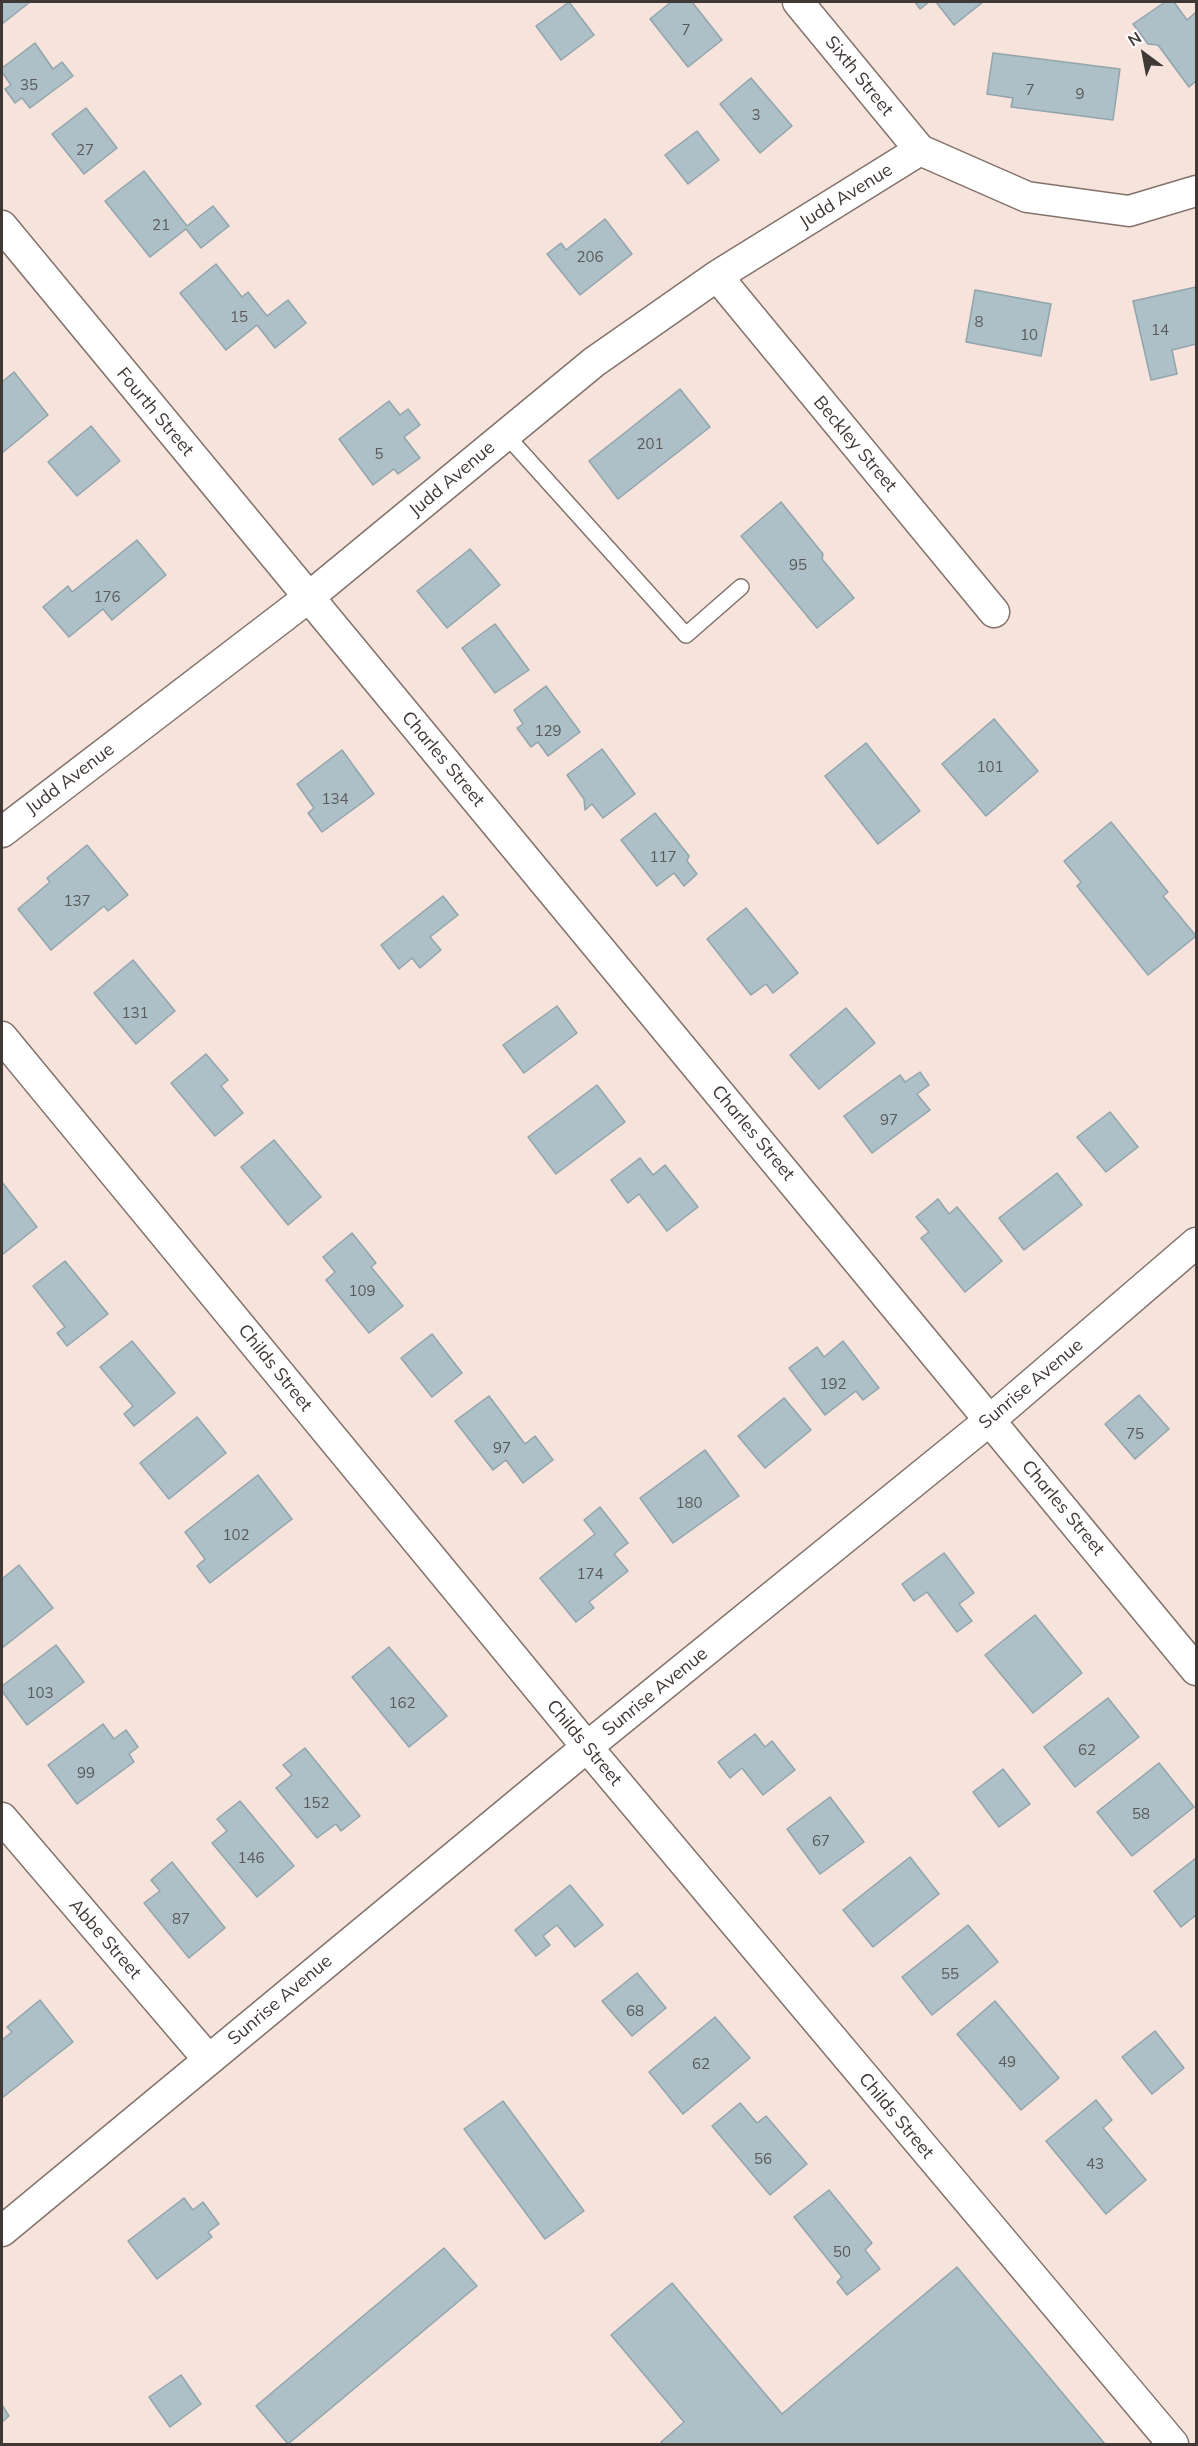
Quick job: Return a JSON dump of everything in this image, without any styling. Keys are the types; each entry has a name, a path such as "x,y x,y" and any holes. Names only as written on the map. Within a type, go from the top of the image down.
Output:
{"street":[{"name":"Sixth Street","path":"798,2 920,150"},
{"path":"920,150 1027,197 1129,211 1197,191"},
{"name":"Judd Avenue","path":"2,832 309,597 594,362 717,276 920,150"},
{"name":"Fourth Street","path":"2,226 309,597"},
{"name":"Beckley Street","path":"717,276 994,612"},
{"name":"Charles Street","path":"309,597 1197,1670"},
{"name":"Childs Street","path":"2,1037 587,1747 1173,2445"},
{"name":"Sunrise Avenue","path":"2,2231 587,1747 990,1420 1197,1243"},
{"name":"Abbe Street","path":"2,1818 208,2060"}],"lane":[{"path":"506,435 686,635 741,587"}],"building":[{"path":"2,2 30,2 2,24"},
{"path":"569,2 594,35 561,60 536,26"},
{"path":"671,2 692,2 722,40 688,67 650,19"},
{"path":"915,2 929,2 920,9"},
{"path":"936,2 983,2 954,25"},
{"path":"1165,2 1174,2 1187,20 1196,12 1196,81 1189,87 1158,45 1148,44 1133,24"},
{"path":"35,43 53,69 62,62 73,76 30,108 22,98 15,103 5,89 11,85 2,72 2,68"},
{"path":"993,53 1120,69 1113,120 1011,107 1013,98 987,94"},
{"path":"751,78 792,126 760,153 720,104"},
{"path":"86,108 117,148 84,174 52,134"},
{"path":"697,131 719,160 688,184 665,155"},
{"path":"144,171 187,226 213,206 229,226 201,248 186,229 150,257 105,201"},
{"path":"605,219 632,254 580,295 547,254 561,243 566,250"},
{"path":"216,264 242,297 248,292 267,316 288,300 306,323 275,348 257,325 226,350 180,293"},
{"path":"1196,287 1196,344 1172,350 1177,374 1151,380 1133,301"},
{"path":"975,290 1051,304 1041,356 966,342"},
{"path":"14,372 48,415 2,453 2,382"},
{"path":"680,389 710,427 618,499 589,461"},
{"path":"389,401 400,415 408,409 420,425 404,437 420,458 398,474 394,469 373,485 339,439"},
{"path":"91,426 120,461 77,496 48,462"},
{"path":"781,502 823,554 822,559 854,598 817,628 741,536"},
{"path":"137,540 166,575 112,620 103,609 69,637 43,607 68,586 72,592"},
{"path":"470,549 500,585 447,628 417,591"},
{"path":"495,624 529,670 495,693 462,648"},
{"path":"546,686 580,732 548,756 538,742 531,747 517,728 523,724 514,710"},
{"path":"994,719 1038,771 986,816 942,764"},
{"path":"866,743 920,811 878,844 825,776"},
{"path":"602,749 635,794 603,818 592,804 585,810 584,799 567,775"},
{"path":"342,750 374,794 322,832 308,813 314,808 297,784"},
{"path":"655,813 689,856 687,861 697,874 684,886 674,873 657,886 621,840"},
{"path":"1111,822 1168,892 1163,896 1196,936 1148,975 1077,886 1081,882 1064,861"},
{"path":"87,845 128,895 108,911 104,906 51,950 18,909 50,882 47,878"},
{"path":"443,896 458,915 430,937 441,950 420,968 412,958 399,969 381,945"},
{"path":"746,908 798,973 773,993 766,984 751,995 707,939"},
{"path":"133,960 175,1011 136,1044 94,993"},
{"path":"557,1006 577,1033 524,1073 503,1045"},
{"path":"846,1008 875,1043 819,1089 790,1055"},
{"path":"206,1054 228,1080 221,1086 243,1113 215,1136 171,1083"},
{"path":"920,1072 929,1085 917,1094 930,1110 872,1153 844,1116 900,1075 905,1082"},
{"path":"597,1085 625,1122 556,1174 528,1137"},
{"path":"1110,1112 1138,1147 1106,1172 1077,1137"},
{"path":"274,1140 321,1197 288,1225 241,1167"},
{"path":"640,1158 653,1175 665,1165 698,1207 667,1231 639,1194 628,1203 611,1180"},
{"path":"1057,1173 1082,1205 1024,1250 999,1218"},
{"path":"2,1182 37,1227 2,1255"},
{"path":"938,1199 949,1214 957,1207 1002,1261 965,1292 921,1238 929,1232 916,1217"},
{"path":"352,1233 376,1263 371,1267 403,1306 369,1333 326,1280 335,1272 323,1257"},
{"path":"65,1261 108,1314 67,1346 57,1333 65,1327 33,1286"},
{"path":"432,1334 462,1373 432,1397 401,1358"},
{"path":"132,1341 175,1393 134,1426 124,1414 133,1406 100,1367"},
{"path":"843,1341 879,1388 863,1400 856,1391 825,1415 789,1368 817,1347 824,1357"},
{"path":"1139,1395 1169,1429 1135,1459 1105,1424"},
{"path":"489,1396 525,1444 535,1436 553,1460 523,1483 506,1460 493,1470 455,1421"},
{"path":"784,1398 811,1430 765,1468 738,1436"},
{"path":"197,1417 226,1453 169,1499 140,1463"},
{"path":"705,1450 739,1496 673,1543 640,1498"},
{"path":"258,1475 292,1519 210,1583 197,1566 205,1559 185,1532"},
{"path":"600,1507 628,1543 614,1554 628,1571 589,1602 594,1608 576,1622 540,1578 595,1534 584,1520"},
{"path":"944,1553 974,1593 959,1604 972,1621 957,1632 927,1592 914,1601 902,1584"},
{"path":"19,1565 53,1608 2,1648 2,1579"},
{"path":"1035,1615 1082,1673 1033,1713 985,1655"},
{"path":"56,1645 84,1682 27,1725 2,1691 2,1686"},
{"path":"389,1647 447,1716 409,1747 352,1677"},
{"path":"1108,1698 1139,1737 1075,1787 1044,1747"},
{"path":"103,1724 114,1739 126,1730 138,1747 129,1754 134,1762 77,1804 48,1765"},
{"path":"755,1734 765,1747 772,1741 795,1770 763,1795 742,1768 730,1778 718,1762"},
{"path":"305,1748 360,1816 341,1831 336,1824 317,1838 276,1788 292,1775 283,1765"},
{"path":"1159,1763 1194,1807 1132,1856 1097,1812"},
{"path":"1003,1769 1030,1804 999,1827 973,1792"},
{"path":"830,1797 864,1842 820,1874 787,1829"},
{"path":"240,1801 294,1866 257,1897 212,1843 227,1831 217,1819"},
{"path":"910,1857 939,1894 873,1947 843,1910"},
{"path":"1196,1858 1196,1915 1181,1927 1154,1891"},
{"path":"172,1862 225,1928 189,1958 144,1903 160,1891 151,1880"},
{"path":"570,1885 603,1925 575,1947 557,1925 543,1936 550,1945 536,1956 515,1930"},
{"path":"968,1925 998,1962 932,2015 902,1977"},
{"path":"637,1973 666,2008 632,2036 602,2001"},
{"path":"40,2000 73,2042 2,2098 2,2040 12,2032 7,2027"},
{"path":"995,2001 1059,2078 1021,2110 957,2034"},
{"path":"715,2017 750,2058 683,2114 649,2072"},
{"path":"1155,2031 1184,2068 1152,2094 1122,2057"},
{"path":"1096,2100 1112,2120 1103,2128 1146,2180 1106,2214 1046,2141"},
{"path":"503,2101 584,2211 545,2239 464,2129"},
{"path":"740,2103 757,2123 766,2116 807,2164 770,2195 712,2126"},
{"path":"829,2190 872,2243 865,2250 880,2269 847,2295 837,2282 842,2277 794,2217"},
{"path":"184,2198 193,2210 203,2202 219,2224 208,2232 212,2237 157,2279 128,2241"},
{"path":"444,2248 477,2286 288,2444 256,2406"},
{"path":"957,2267 1105,2444 663,2444 661,2442 684,2422 611,2335 672,2283 782,2414"},
{"path":"181,2375 201,2404 170,2427 149,2397"},
{"path":"2,2405 9,2416 2,2422"}]}
